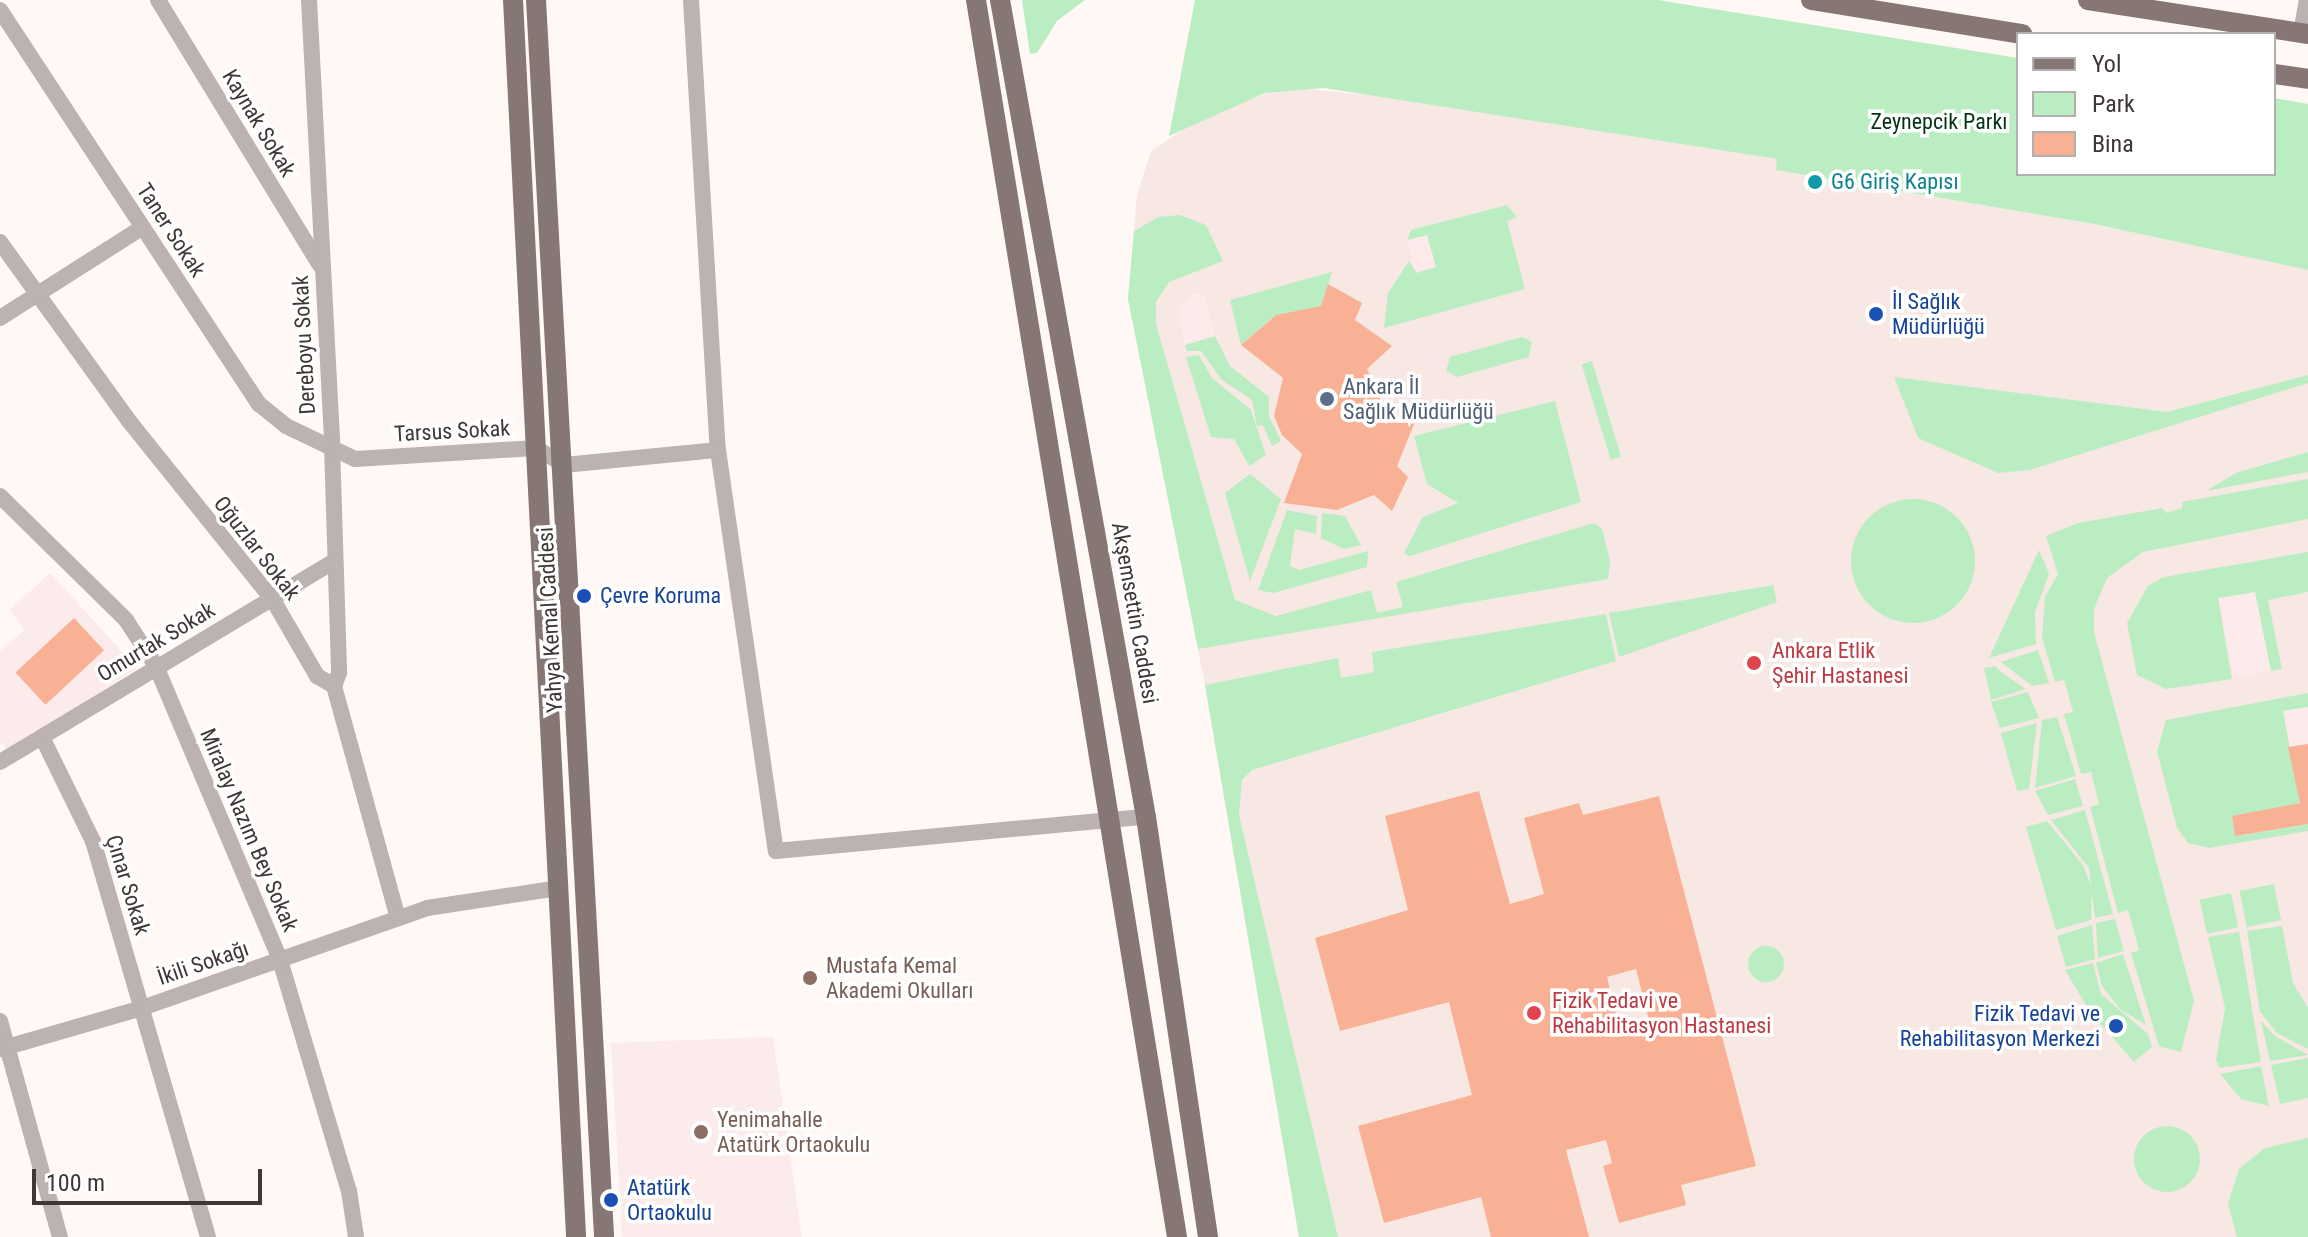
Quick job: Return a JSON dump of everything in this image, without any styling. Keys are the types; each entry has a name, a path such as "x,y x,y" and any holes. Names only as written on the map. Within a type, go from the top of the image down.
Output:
{"main road":[{"name":"Yahya Kemal Caddesi","path":"513,0 576,1237"},
{"name":"Yahya Kemal Caddesi","path":"536,0 564,465 604,1237"},
{"path":"976,0 1106,821 1177,1237"},
{"name":"Akşemsettin Caddesi","path":"1000,0 1146,817 1208,1237"},
{"path":"1814,0 1850,3 2016,33"},
{"path":"2088,0 2304,33"},
{"path":"2276,74 2308,79"}],"street":[{"name":"Kaynak Sokak","path":"158,0 322,269"},
{"name":"Dereboyu Sokak","path":"309,0 332,446 339,673 334,686"},
{"path":"691,0 718,450 776,851 1146,817"},
{"path":"2304,33 2307,0"},
{"name":"Taner Sokak","path":"0,10 259,404 286,426 332,446"},
{"path":"0,318 143,227"},
{"name":"Oğuzlar Sokak","path":"0,242 129,421 273,600 317,676 334,686 398,918"},
{"name":"Tarsus Sokak","path":"332,446 355,459 536,448 564,465"},
{"path":"564,465 718,450"},
{"name":"Miralay Nazım Bey Sokak","path":"0,496 126,620 156,666 280,960 349,1191 356,1237"},
{"name":"Omurtak Sokak","path":"0,762 334,561"},
{"name":"Çınar Sokak","path":"42,737 93,841 208,1237"},
{"name":"İkili Sokağı","path":"5,1048 142,1008 398,918 560,888"},
{"path":"0,1021 5,1048 60,1237"}],"shaded area":[{"name":"Ankara Etlik Şehir Hastanesi","path":"1284,87 1392,97 1778,159 1777,170 2094,224 2308,270 2308,1237 1299,1237 1205,685 1128,299 1137,195 1151,151 1201,118"},
{"path":"1427,235 1436,267 1416,273 1407,241"},
{"path":"1192,294 1204,294 1215,336 1185,345 1178,309"},
{"path":"50,573 137,668 9,750 0,742 0,651 25,630 10,610"},
{"path":"2256,592 2271,671 2234,678 2219,599"},
{"path":"2308,707 2308,744 2288,747 2283,711"},
{"name":"Yenimahalle Atatürk Ortaokulu","path":"773,1037 802,1237 622,1237 611,1043"}],"green space":[{"path":"1022,0 1085,0 1057,21 1037,53 1030,54"},
{"name":"Zeynepcik Parkı","path":"1195,0 1658,0 2016,58 2016,176 2276,176 2276,98 2308,104 2308,270 2094,224 1776,170 1777,159 1324,88 1265,93 1169,136"},
{"path":"1507,205 1517,217 1507,221 1525,289 1384,328 1388,293 1409,261 1417,273 1436,267 1427,235 1407,240 1411,230"},
{"path":"1180,215 1206,225 1223,261 1169,282 1156,302 1156,324 1235,600 1276,616 1371,590 1377,613 1403,607 1396,582 1594,523 1602,529 1610,560 1608,579 1198,649 1128,299 1134,231 1158,217"},
{"path":"1332,272 1321,306 1276,315 1241,345 1230,300"},
{"path":"1215,336 1230,366 1269,397 1269,416 1281,441 1272,446 1263,425 1257,426 1252,400 1222,380 1201,351 1187,351 1185,345"},
{"path":"1522,337 1532,342 1529,357 1457,377 1446,371 1450,357"},
{"path":"1199,355 1212,378 1251,410 1266,455 1249,466 1234,439 1211,437 1186,357"},
{"path":"1592,361 1621,457 1611,460 1581,364"},
{"path":"2308,375 2308,383 2030,470 1998,473 1918,438 1894,377 2167,412"},
{"path":"1555,401 1581,502 1410,556 1404,553 1423,517 1458,503 1427,484 1414,436"},
{"path":"2308,452 2308,472 2206,491 2236,473"},
{"path":"1250,474 1281,499 1250,581 1225,493"},
{"path":"2308,479 2308,519 2143,552 2107,578 2094,609 2094,632 2194,1001 2181,1052 2159,1046 2131,953 2139,950 2128,910 2118,913 2090,807 2099,804 2091,772 2081,774 2064,714 2073,712 2064,680 2055,682 2042,637 2045,597 2058,574 2046,536 2078,523 2162,508 2167,513 2182,508 2182,502"},
{"path":"1913,499 1937,504 1957,517 1970,537 1975,561 1970,585 1957,605 1937,618 1913,623 1889,618 1869,605 1856,585 1851,561 1856,537 1869,517 1889,504"},
{"path":"1287,510 1317,516 1316,534 1295,529 1290,566 1299,570 1368,551 1367,567 1273,593 1258,590"},
{"path":"1322,513 1345,516 1361,545 1344,549 1321,538"},
{"path":"2039,550 2049,574 2035,612 2036,644 1989,658"},
{"path":"2308,552 2308,592 2268,600 2282,669 2271,671 2255,592 2218,598 2232,679 2166,689 2137,675 2127,623 2148,586 2164,577"},
{"path":"1773,585 1777,602 1619,657 1609,613"},
{"path":"1606,614 1616,661 1252,770 1242,780 1239,815 1338,1237 1299,1237 1205,685 1338,658 1341,678 1374,672 1372,652"},
{"path":"2038,650 2049,683 2032,686 2001,662"},
{"path":"1995,666 2026,689 1991,700 1984,668"},
{"path":"2028,692 2039,718 2000,728 1991,702"},
{"path":"2308,693 2308,707 2283,711 2300,803 2232,817 2235,836 2308,824 2308,831 2209,848 2188,843 2177,828 2157,751 2166,720"},
{"path":"2057,717 2076,776 2035,788 2042,720"},
{"path":"2037,723 2029,789 2017,791 2001,733"},
{"path":"2075,779 2083,806 2048,815 2035,791"},
{"path":"2085,810 2113,914 2095,918 2089,868 2051,820"},
{"path":"2047,821 2083,865 2092,888 2091,920 2056,930 2026,827"},
{"path":"2274,884 2281,920 2247,927 2240,891"},
{"path":"2231,893 2238,927 2207,934 2200,900"},
{"path":"2115,919 2124,951 2098,958 2096,923"},
{"path":"2092,925 2095,959 2066,967 2057,936"},
{"path":"2282,926 2293,983 2308,1008 2308,1049 2277,1033 2260,1012 2247,931"},
{"path":"2239,932 2261,1062 2220,1068 2216,1060 2225,1008 2208,937"},
{"path":"1766,946 1779,951 1784,964 1779,977 1766,982 1753,977 1748,964 1753,951"},
{"path":"2123,954 2146,1025 2120,1009 2102,986 2096,963"},
{"path":"2093,963 2101,994 2148,1034 2152,1047 2134,1062 2090,1012 2065,970"},
{"path":"2261,1021 2275,1036 2308,1055 2270,1061"},
{"path":"2308,1058 2308,1098 2280,1104 2271,1065"},
{"path":"2261,1066 2269,1106 2241,1099 2220,1074"},
{"path":"2161,1126 2173,1126 2185,1131 2195,1141 2200,1159 2198,1172 2185,1187 2173,1192 2161,1192 2149,1187 2139,1177 2134,1165 2134,1153 2139,1141 2149,1131"},
{"path":"2308,1138 2308,1237 2237,1237 2228,1204 2239,1169 2265,1148"}],"building":[{"name":"Ankara İl Sağlık Müdürlüğü","path":"1328,284 1362,303 1355,320 1392,346 1367,369 1380,395 1381,419 1414,424 1397,466 1408,477 1392,511 1374,495 1337,510 1284,503 1302,454 1282,435 1274,416 1283,378 1241,345 1276,315 1321,306"},
{"path":"74,618 104,650 45,705 15,673"},
{"path":"2308,744 2308,824 2235,836 2232,816 2300,803 2288,747"},
{"name":"Fizik Tedavi ve Rehabilitasyon Hastanesi","path":"1479,791 1510,904 1544,894 1524,818 1579,803 1583,815 1659,796 1756,1166 1681,1185 1686,1205 1619,1223 1603,1166 1612,1163 1606,1140 1566,1150 1589,1237 1491,1237 1481,1197 1384,1223 1358,1126 1472,1095 1449,1002 1340,1031 1315,938 1408,910 1385,816","holes":["1636,969 1650,1024 1620,1031 1607,977"]}],"place":[{"name":"G6 Giriş Kapısı","path":"1815,182"},
{"name":"İl Sağlık Müdürlüğü","path":"1876,314"},
{"name":"Ankara İl Sağlık Müdürlüğü","path":"1327,399"},
{"name":"Çevre Koruma","path":"584,596"},
{"name":"Ankara Etlik Şehir Hastanesi","path":"1754,663"},
{"name":"Mustafa Kemal Akademi Okulları","path":"810,978"},
{"name":"Fizik Tedavi ve Rehabilitasyon Hastanesi","path":"1534,1013"},
{"name":"Fizik Tedavi ve Rehabilitasyon Merkezi","path":"2116,1026"},
{"name":"Yenimahalle Atatürk Ortaokulu","path":"701,1132"},
{"name":"Atatürk Ortaokulu","path":"611,1200"}]}
